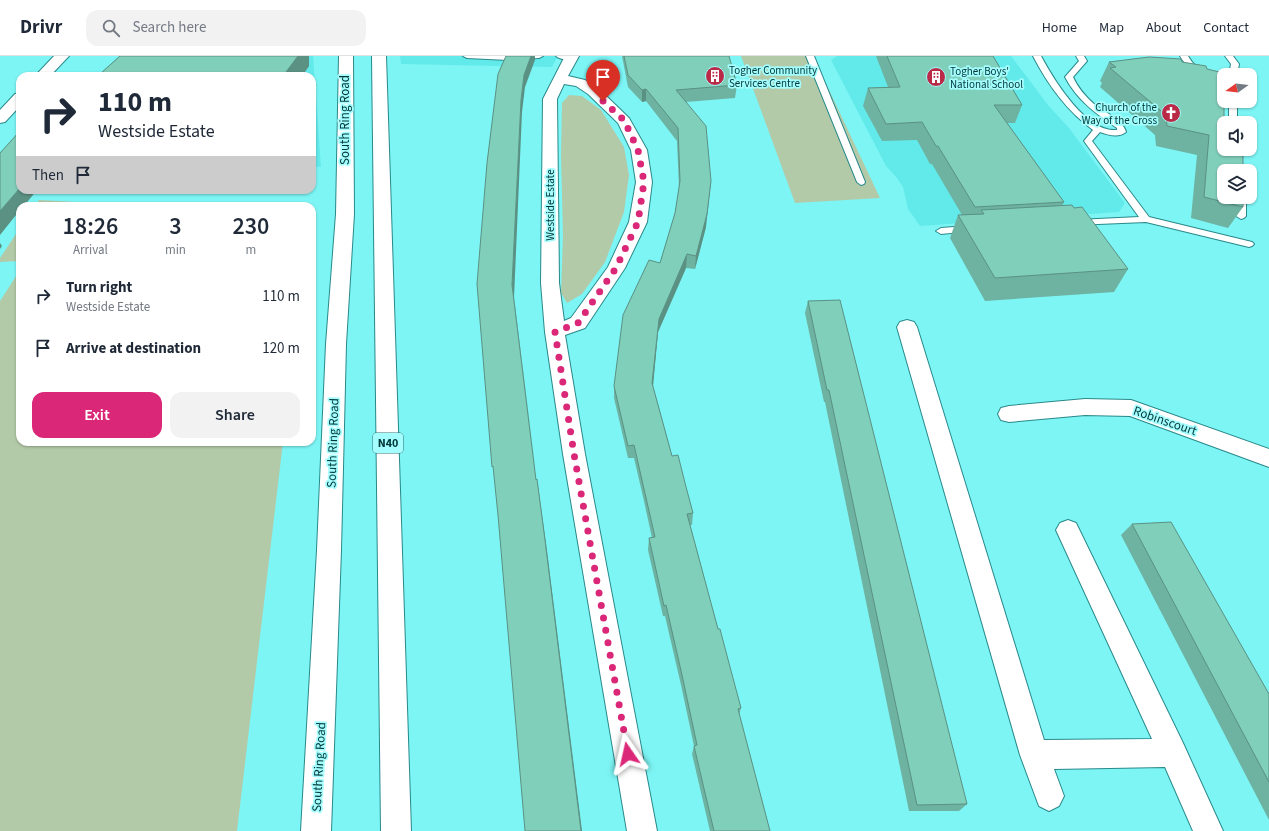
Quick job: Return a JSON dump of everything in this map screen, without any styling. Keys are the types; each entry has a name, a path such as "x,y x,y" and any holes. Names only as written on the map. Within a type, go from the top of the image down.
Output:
{"main road":[{"path":"46,72 62,56"},
{"name":"South Ring Road","path":"316,831 336,344 346,214 346,56"},
{"name":"N40","path":"379,56 396,831"},
{"name":"Westside Estate","path":"568,56 550,99 550,283 555,332 574,454 642,831"},
{"path":"555,332 578,323 616,268 638,222 644,182 638,150 624,120 593,91 580,83 559,79"},
{"path":"0,119 16,101"},
{"path":"907,327 1034,755 1049,796"},
{"name":"Robinscourt","path":"1009,414 1085,407 1131,408 1269,458"},
{"path":"1068,530 1208,831"},
{"path":"1034,755 1173,753"},
{"path":"313,831 319,786"}],"lane":[{"path":"467,56 508,58 539,56"},
{"path":"810,56 861,182"},
{"path":"1037,56 1067,102 1088,123 1098,129 1116,135 1122,132 1121,127 1101,112 1072,84 1070,78 1083,61 1080,56"},
{"path":"1184,56 1192,69 1206,77 1217,79"},
{"path":"1229,56 1235,64 1234,68"},
{"path":"1098,129 1088,141 1146,218"},
{"path":"1240,216 1241,204"},
{"path":"1067,223 1146,218 1249,244"},
{"path":"941,231 980,229"}],"shaded area":[{"path":"165,56 313,56 314,72 149,72"},
{"path":"400,56 558,56 552,67 401,64"},
{"path":"837,56 1011,56 1048,105 1069,128 1125,203 1119,212 920,226 908,209 903,187 886,166 831,60"},
{"path":"316,98 321,167 316,166"}],"green space":[{"path":"741,56 813,56 880,198 795,203"},
{"path":"569,95 582,96 601,110 624,147 629,175 624,212 605,262 582,294 567,303 561,293 563,236 561,155 562,103"},
{"path":"39,200 75,202 38,202"},
{"path":"16,234 16,261 0,262 0,258"},
{"path":"16,276 16,446 283,446 237,831 0,831 0,301"}],"building":[{"path":"120,56 298,56 286,72 102,72"},
{"path":"506,56 531,56 524,75 521,100 512,285 581,831 525,831 477,284 487,163 498,74"},
{"path":"624,56 729,56 737,85 676,90 706,126 711,181 707,214 696,256 687,254 659,319 652,383 672,456 678,455 693,513 687,514 741,708 738,709 770,831 714,831 694,746 697,745 682,675 666,605 664,606 649,538 655,537 634,445 628,446 614,386 623,315 649,260 660,263 675,213 680,181 678,128 646,89 642,90 628,75"},
{"path":"887,56 993,56 1022,105 994,105 1064,202 975,207 922,122 886,124 868,88 900,87"},
{"path":"1149,57 1181,59 1182,62 1206,66 1207,69 1217,71 1217,108 1224,108 1224,116 1217,116 1217,156 1243,156 1243,164 1217,164 1217,200 1204,197 1209,135 1167,126 1166,115 1110,68 1116,67 1109,62"},
{"path":"16,135 16,193 0,211 0,153"},
{"path":"1231,204 1243,204 1243,207"},
{"path":"1072,205 1074,208 1082,207 1128,269 995,278 958,215 984,214 981,210"},
{"path":"840,300 967,804 917,805 829,390 827,390 808,301"},
{"path":"1171,522 1269,694 1269,782 1132,524"}],"place":[{"name":"Togher Community Services Centre","path":"715,76"},
{"name":"Togher Boys' National School","path":"936,77"},
{"name":"Church of the Way of the Cross","path":"1171,113"}],"route":[{"path":"603,101 624,120 638,150 644,182 638,222 616,268 578,323 555,332 574,454 628,754"}]}
